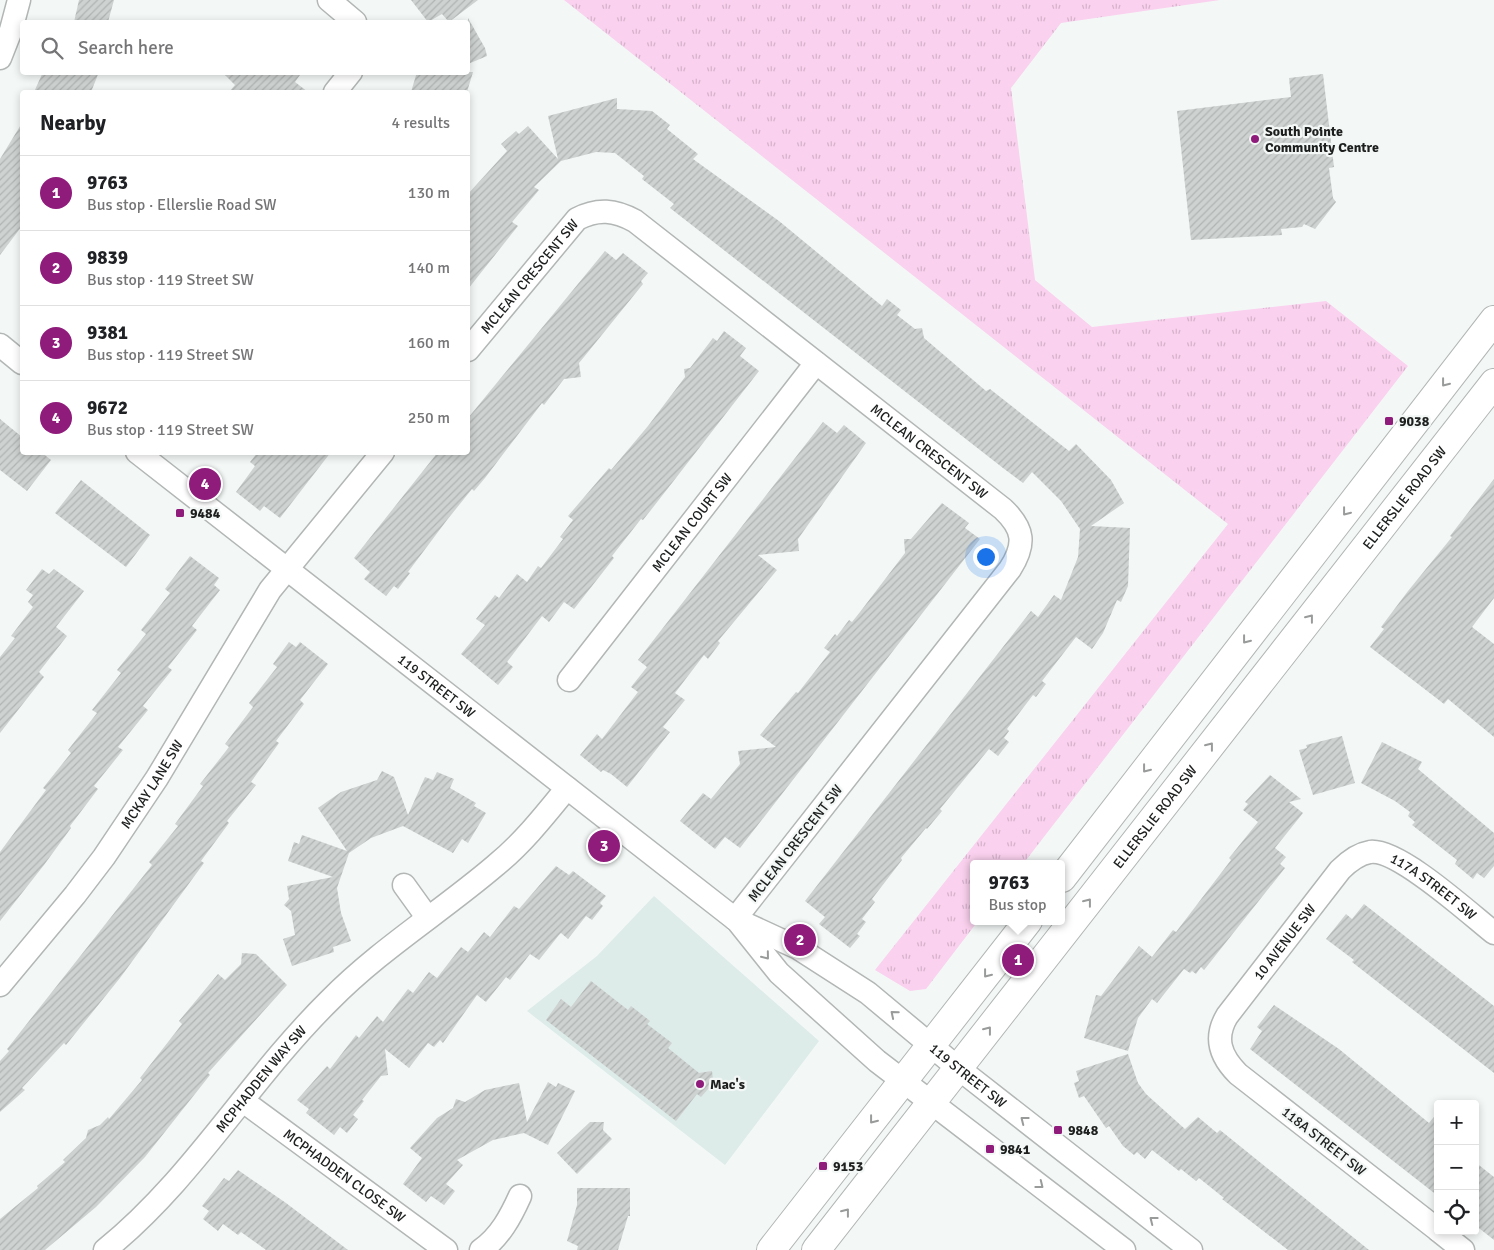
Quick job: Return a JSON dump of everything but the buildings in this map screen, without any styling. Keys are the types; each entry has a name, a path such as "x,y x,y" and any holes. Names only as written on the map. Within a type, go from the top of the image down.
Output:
{"main road":[{"path":"1065,874 1494,320"},
{"name":"ELLERSLIE ROAD SW","path":"816,1250 1494,383"},
{"path":"771,1250 1025,925"}],"street":[{"path":"0,58 11,30 19,0"},
{"path":"329,0 353,20"},
{"path":"337,90 349,75"},
{"name":"MCLEAN CRESCENT SW","path":"470,348 577,219 588,213 604,211 622,214 635,221 1003,509 1019,528 1020,548 1010,570 735,918"},
{"path":"0,345 20,361"},
{"name":"MCLEAN COURT SW","path":"569,680 816,363"},
{"name":"119 STREET SW","path":"142,455 735,918 798,948 868,992 930,1046 1191,1250"},
{"path":"286,569 381,455"},
{"name":"MCKAY LANE SW","path":"0,985 69,902 104,856 162,769 260,606 286,569"},
{"name":"MCPHADDEN WAY SW","path":"105,1250 169,1190 243,1102 286,1047 322,1007 356,975 518,846 567,788"},
{"name":"117A STREET SW","path":"1369,852 1381,853 1404,862 1494,933"},
{"name":"10 AVENUE SW","path":"1220,1045 1222,1024 1251,985 1340,870 1350,861 1369,852"},
{"path":"404,885 427,917"},
{"name":"119 STREET SW","path":"735,918 779,973 903,1082 1124,1250"},
{"name":"118A STREET SW","path":"1220,1045 1226,1060 1238,1074 1434,1227"},
{"name":"MCPHADDEN CLOSE SW","path":"243,1102 446,1250"},
{"path":"481,1250 489,1245 505,1224 520,1196"},
{"name":"118A STREET SW","path":"1444,1235 1464,1250"}],"shaded area":[{"path":"654,896 819,1041 725,1165 527,1011 597,956"}],"green space":[{"path":"564,0 1220,0 1061,23 1011,88 1035,280 1092,327 1326,301 1408,366 1026,860 970,860 970,925 975,925 926,989 910,991 875,970 1228,524"}],"place":[{"name":"South Pointe Community Centre","path":"1255,139"},
{"name":"9038","path":"1389,421"},
{"name":"9672","path":"205,484"},
{"name":"9484","path":"180,513"},
{"name":"9381","path":"604,846"},
{"name":"9839","path":"800,940"},
{"name":"9763","path":"1018,960"},
{"name":"Mac's","path":"700,1084"},
{"name":"9848","path":"1058,1130"},
{"name":"9841","path":"990,1149"},
{"name":"9153","path":"823,1166"}]}
